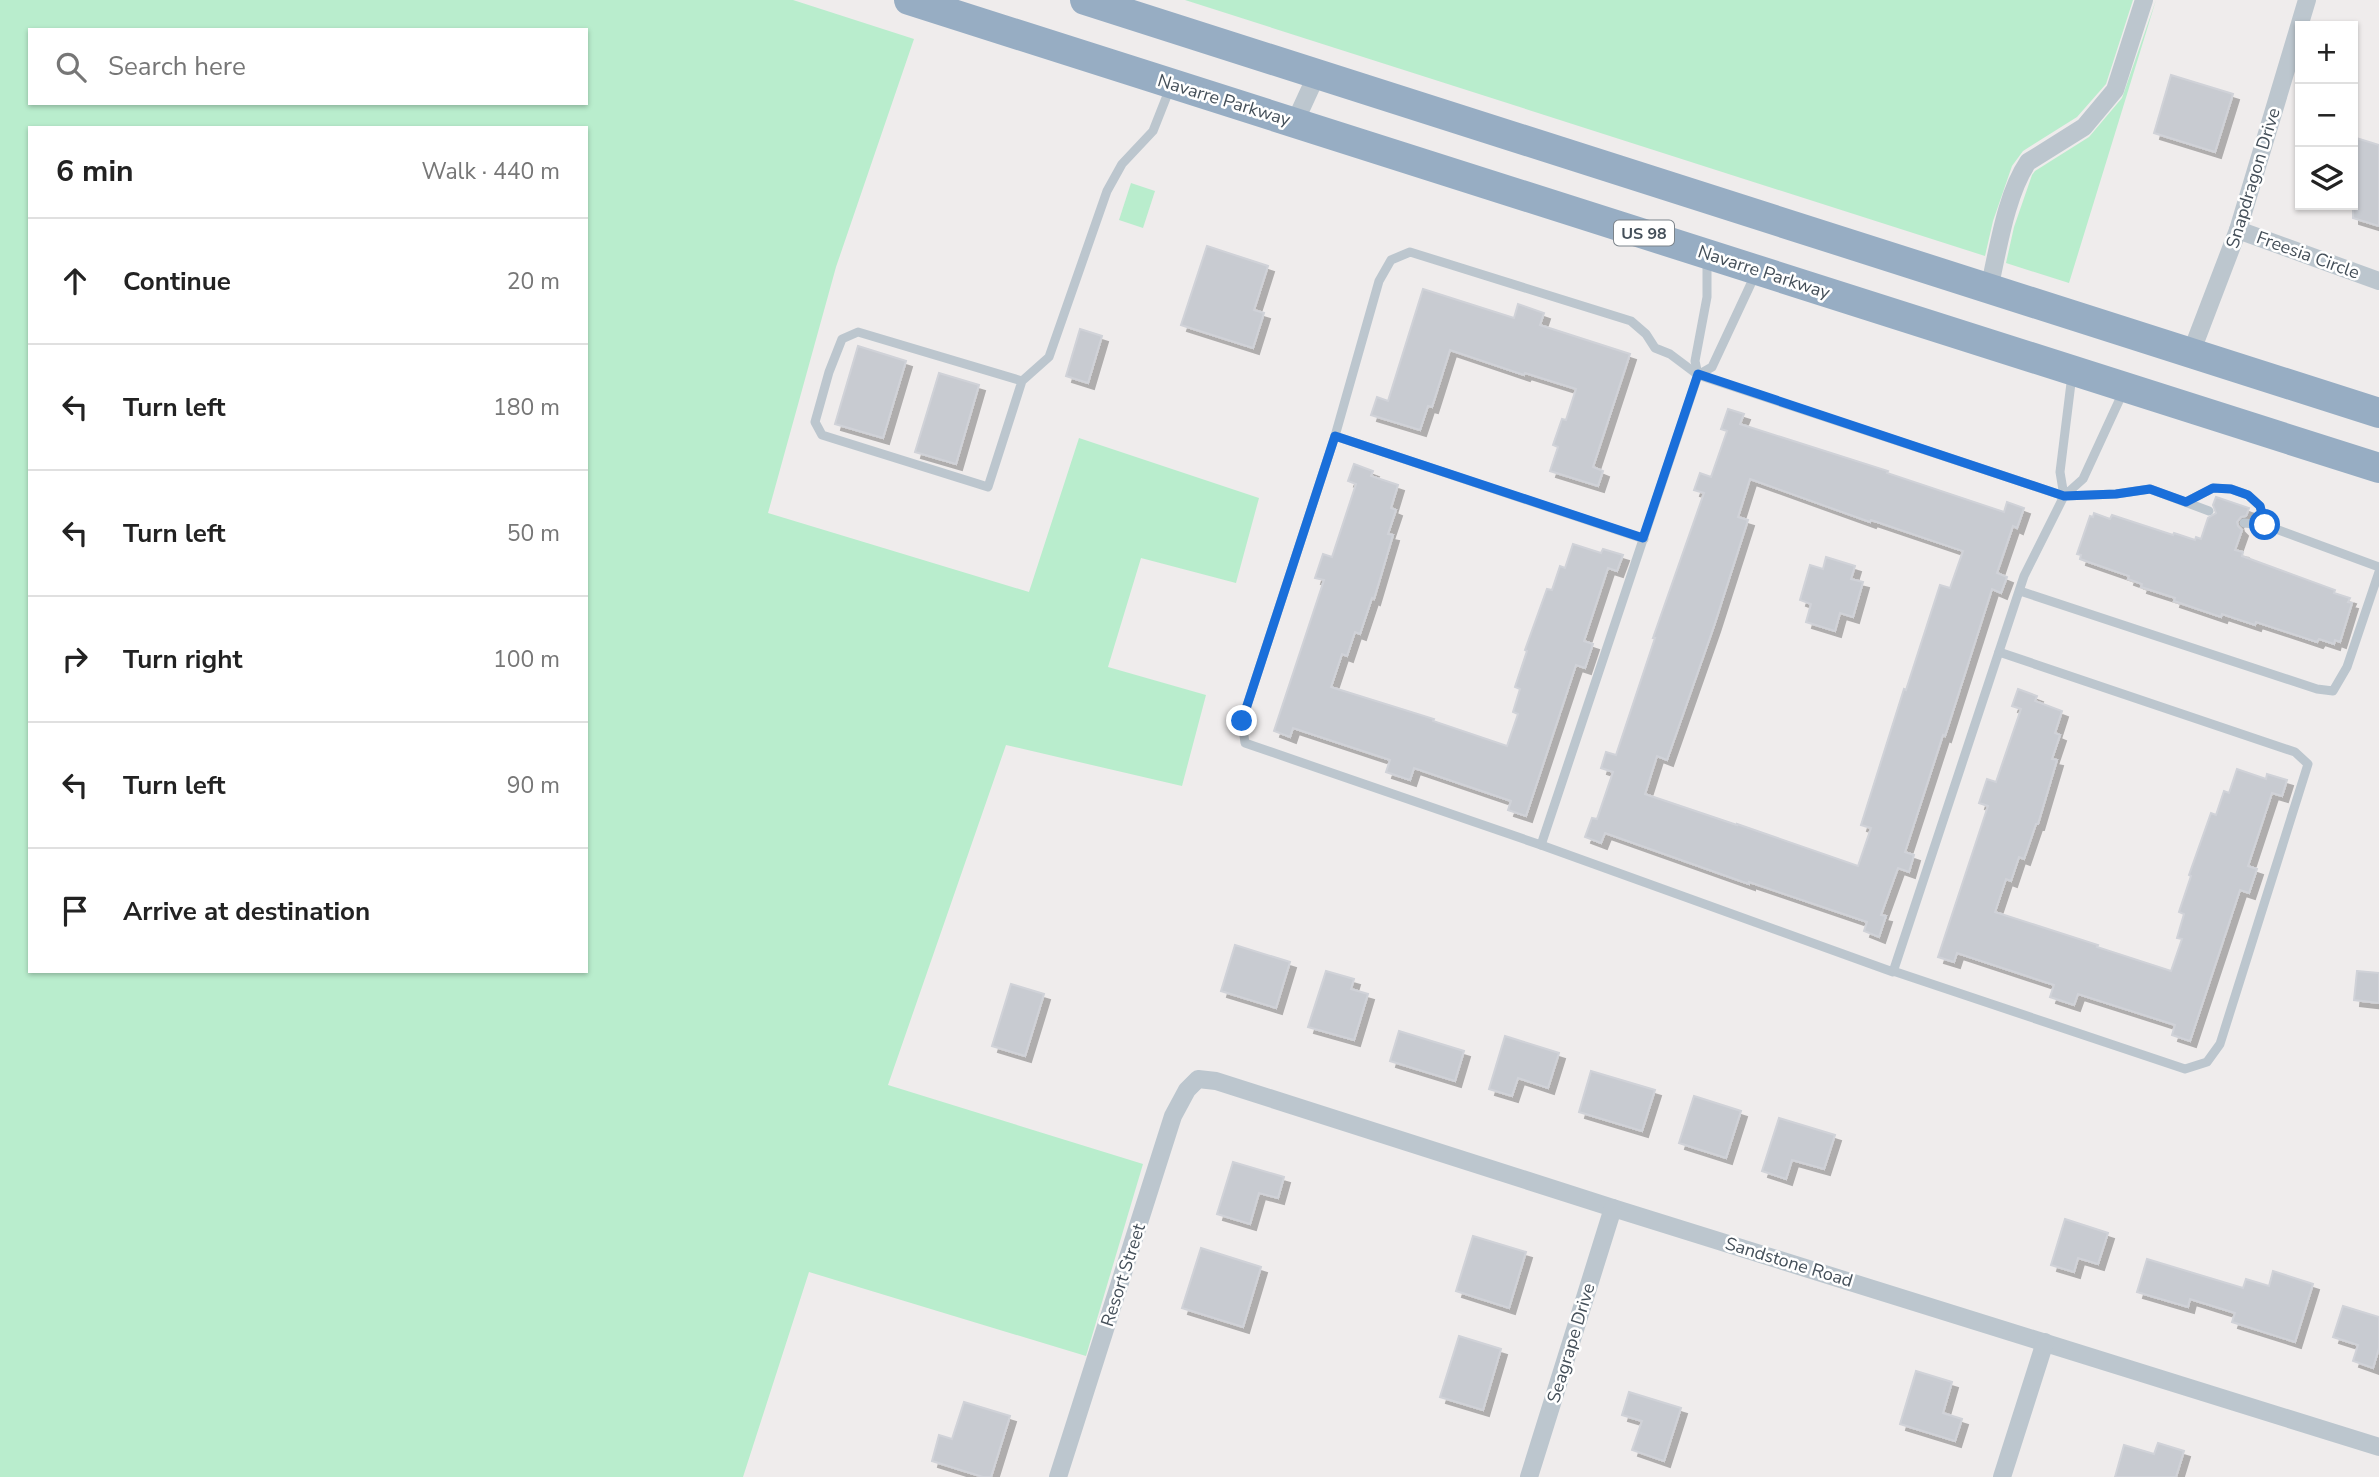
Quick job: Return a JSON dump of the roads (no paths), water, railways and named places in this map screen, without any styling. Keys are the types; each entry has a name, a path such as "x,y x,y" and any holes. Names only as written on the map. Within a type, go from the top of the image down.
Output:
{"highway":[{"name":"Navarre Parkway","path":"909,0 2379,468"},
{"path":"1085,0 2379,413"}],"street":[{"path":"1989,289 2003,225 2022,170 2028,162 2084,127 2115,90 2144,0"},
{"name":"Snapdragon Drive","path":"2191,353 2238,230 2307,0"},
{"path":"1295,122 1317,74"},
{"name":"Freesia Circle","path":"2238,230 2379,281"},
{"name":"Sandstone Road","path":"1198,1079 1216,1081 2379,1447"},
{"name":"Resort Street","path":"1058,1477 1173,1116 1187,1090 1198,1079"},
{"name":"Seagrape Drive","path":"1529,1477 1613,1208"},
{"path":"2002,1477 2045,1342"}],"lane":[{"path":"1022,381 858,332 842,339 829,372 815,422 822,435 988,486 1022,381 1049,357 1107,191 1122,164 1153,131 1172,83"},
{"path":"1999,652 2295,752 2308,764 2220,1044 2207,1062 2185,1069 1893,971 1245,743 1242,721 1335,436 1379,281 1391,260 1410,252 1631,321 1646,334 1655,348 1670,354 1698,374 2064,496 2116,494 2150,489 2209,511"},
{"path":"1541,845 1698,374 1695,361 1707,297 1707,254"},
{"path":"1698,374 1712,367 1756,270"},
{"path":"2064,496 2060,472 2073,370"},
{"path":"1893,971 2024,576 2064,496 2083,479 2126,387"},
{"path":"1335,436 1643,538"},
{"path":"2186,502 2213,488 2231,489 2248,495 2260,506 2265,525"},
{"path":"2020,591 2317,689 2333,691 2347,667 2379,569 2265,525 2244,523"}]}
